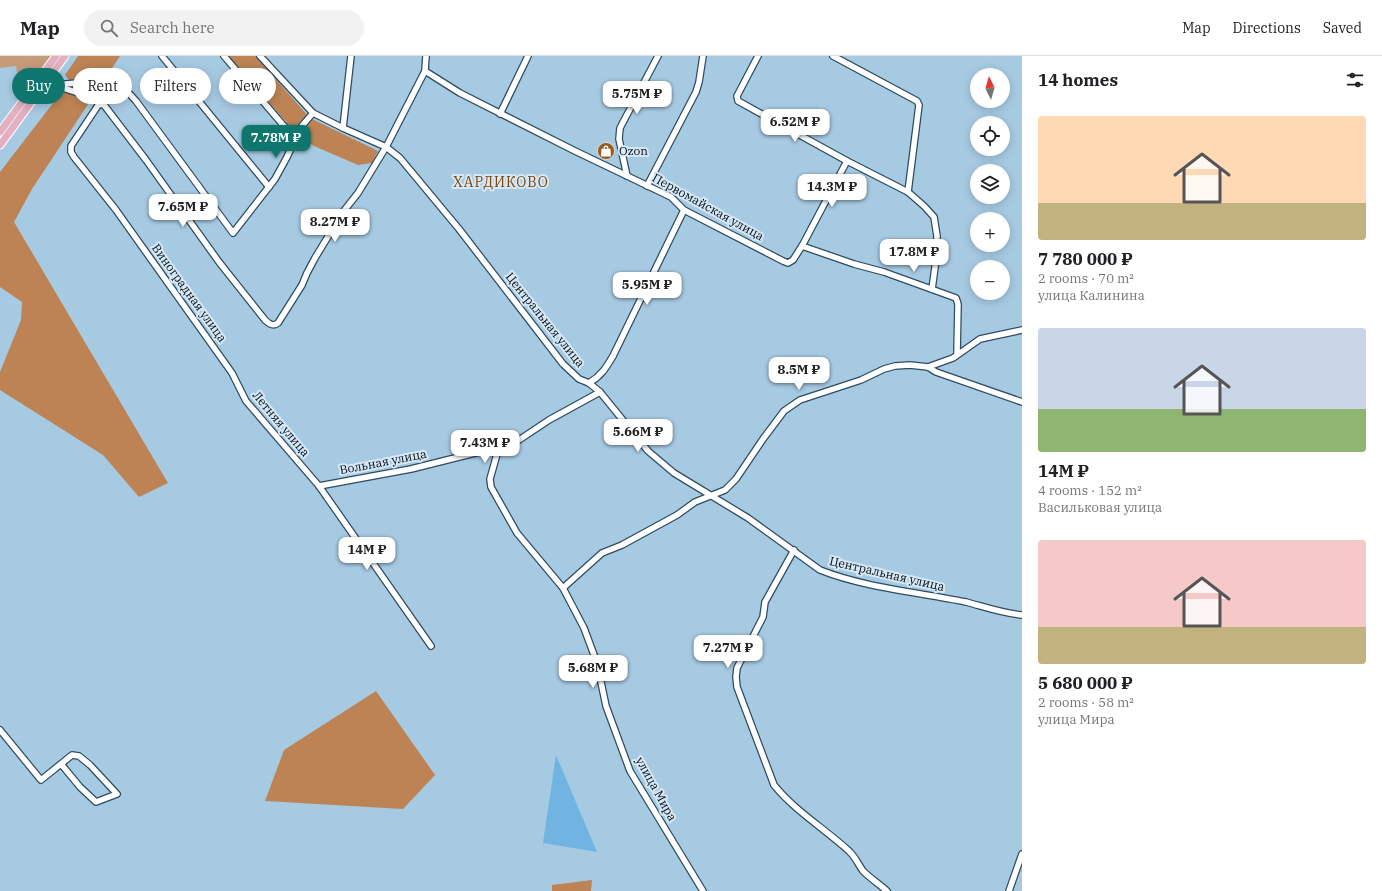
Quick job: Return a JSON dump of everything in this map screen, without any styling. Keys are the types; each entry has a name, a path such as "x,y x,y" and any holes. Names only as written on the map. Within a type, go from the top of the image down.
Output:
{"main road":[{"path":"0,132 56,56"},
{"path":"57,68 65,56"},
{"path":"0,144 30,104"}],"street":[{"path":"162,56 269,187"},
{"path":"224,56 296,138"},
{"name":"Центральная улица","path":"260,56 313,113 386,147 400,158 459,229 563,364 579,379 589,383 600,392 648,451 674,473 709,496 748,518 820,570 832,575 901,591 966,602 1004,613 1022,615"},
{"path":"343,128 351,56"},
{"path":"99,104 104,105 125,132 236,284 265,320 274,325 278,323 302,285 315,258 343,212 358,193 386,147 425,71 426,56"},
{"path":"500,114 528,56"},
{"path":"627,176 619,139 620,128 658,56"},
{"path":"647,186 696,92 703,56"},
{"path":"758,56 737,96 738,101 846,161 908,192 934,217 937,236 936,260 932,289"},
{"path":"833,56 917,101 919,105 908,192"},
{"name":"Первомайская улица","path":"425,71 460,93 500,114 671,197 684,210 783,261 788,263 793,260 802,246"},
{"path":"65,84 77,83 89,76 97,74 110,77 122,84 234,233 281,169 301,127 313,113"},
{"name":"Виноградная улица","path":"99,104 72,144 71,149 74,157 116,210 232,373"},
{"path":"846,161 802,246 956,298 958,304 957,354"},
{"path":"589,383 604,372 613,356 684,210"},
{"path":"928,367 953,358 980,339 1022,330"},
{"path":"563,588 602,553 622,546 678,515 695,502 725,490 736,479 784,411 800,400 861,380 884,369 895,366 910,365 928,367 936,372 1022,402"},
{"name":"Летняя улица","path":"232,373 246,401 319,486 431,646"},
{"name":"Вольная улица","path":"319,486 411,469 499,447 519,440 549,420 600,392"},
{"name":"улица Мира","path":"499,447 490,484 517,533 563,588 584,628 597,663 606,706 630,771 703,891"},
{"path":"794,550 765,602 763,617 737,668 737,687 774,785 780,792 850,852 858,860 862,870 887,891"},
{"path":"0,730 41,780 72,755 79,756 90,765 117,794 96,802 80,787 61,764"},
{"path":"1009,891 1022,854"}],"shaded area":[{"path":"0,56 52,56 44,68 16,68 16,66 0,68"},
{"path":"78,56 120,56 112,68 73,68 73,104 88,104 32,189 14,222 168,483 139,497 103,455 0,390 0,372 21,320 22,302 0,287 0,172 52,104 65,104 65,88 70,81 65,75"},
{"path":"228,56 255,56 266,68 239,68"},
{"path":"276,80 310,118 378,151 372,163 358,165 314,146 295,132 270,104 276,104"},
{"path":"376,691 435,775 403,809 265,801 284,750"},
{"path":"592,880 591,891 552,891 552,885"}],"water":[{"path":"556,755 597,852 543,843"}],"place":[{"name":"Ozon","path":"606,151"}],"district":[{"name":"ХАРДИКОВО","path":"501,182"}]}
